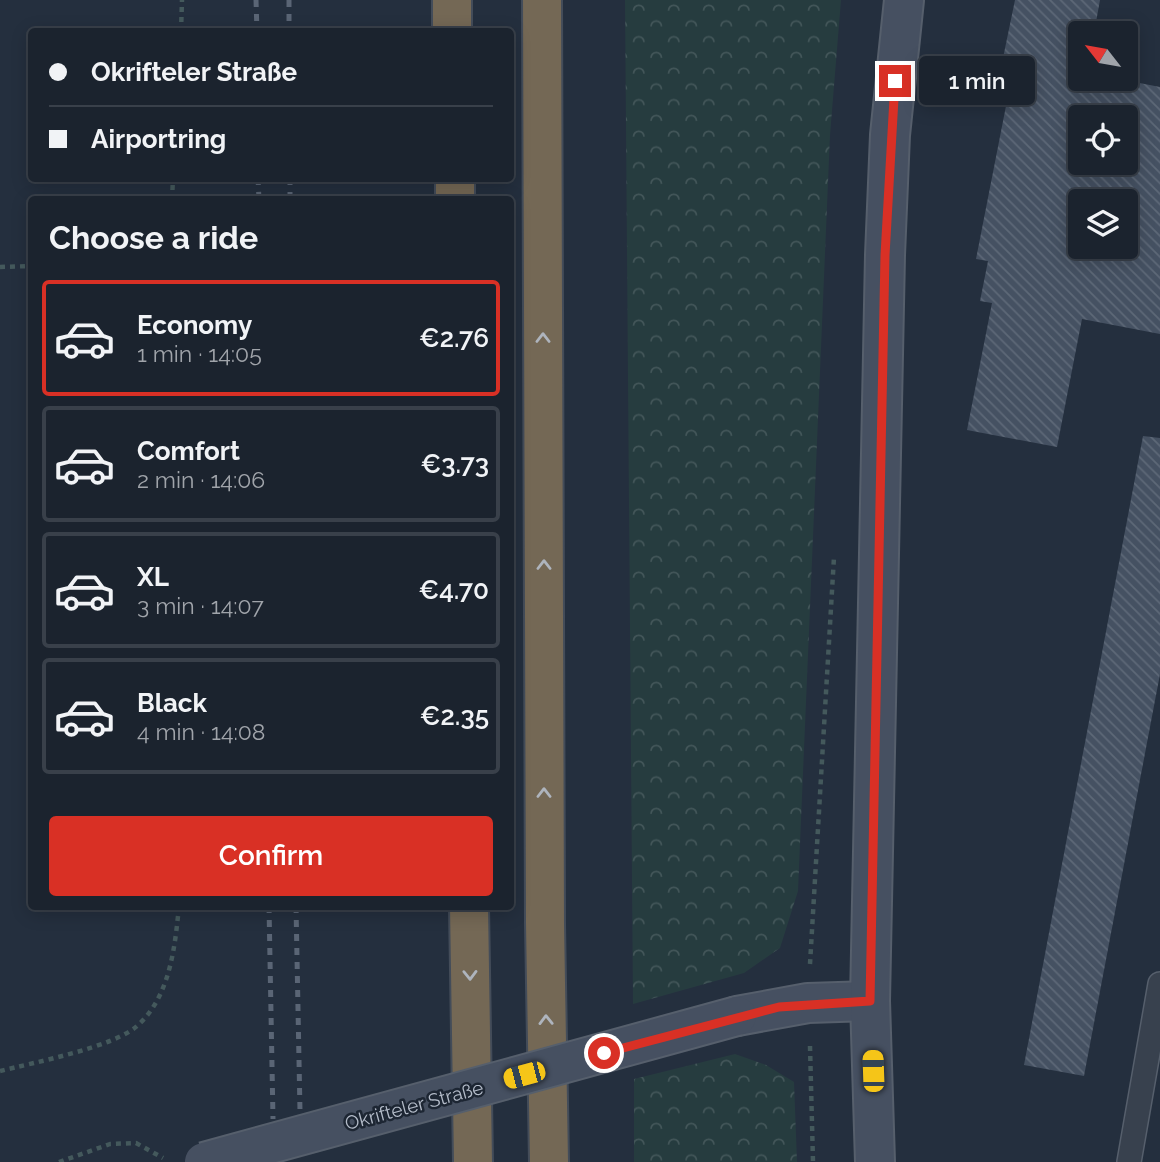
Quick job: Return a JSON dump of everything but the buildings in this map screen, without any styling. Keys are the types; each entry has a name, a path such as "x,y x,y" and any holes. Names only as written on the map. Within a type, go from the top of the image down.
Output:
{"highway":[{"path":"452,0 452,28"},
{"path":"542,0 545,923 549,1162"},
{"path":"468,910 473,1162"}],"street":[{"path":"875,1162 870,1001 885,255 890,135 904,0"},
{"name":"Okrifteler Straße","path":"204,1162 737,1016 808,1003 870,1001"}],"lane":[{"path":"1129,1162 1160,984"}],"path":[{"path":"181,28 183,0"},
{"path":"0,267 28,266"},
{"path":"0,1071 96,1046 137,1027 160,994 174,950 179,910"},
{"path":"808,1003 813,1162"},
{"path":"60,1162 110,1144 135,1143 170,1162"}],"green space":[{"path":"625,0 841,0 830,135 798,891 780,948 744,973 633,1004"},
{"path":"735,1054 766,1065 794,1082 797,1162 634,1162 634,1079"}],"railway":[{"path":"256,0 257,28"},
{"path":"289,0 289,28"},
{"path":"258,182 259,196"},
{"path":"290,182 290,196"},
{"path":"269,910 273,1119"},
{"path":"296,910 300,1111"}],"route":[{"path":"604,1053 779,1007 870,1001 885,255 895,81"}]}
